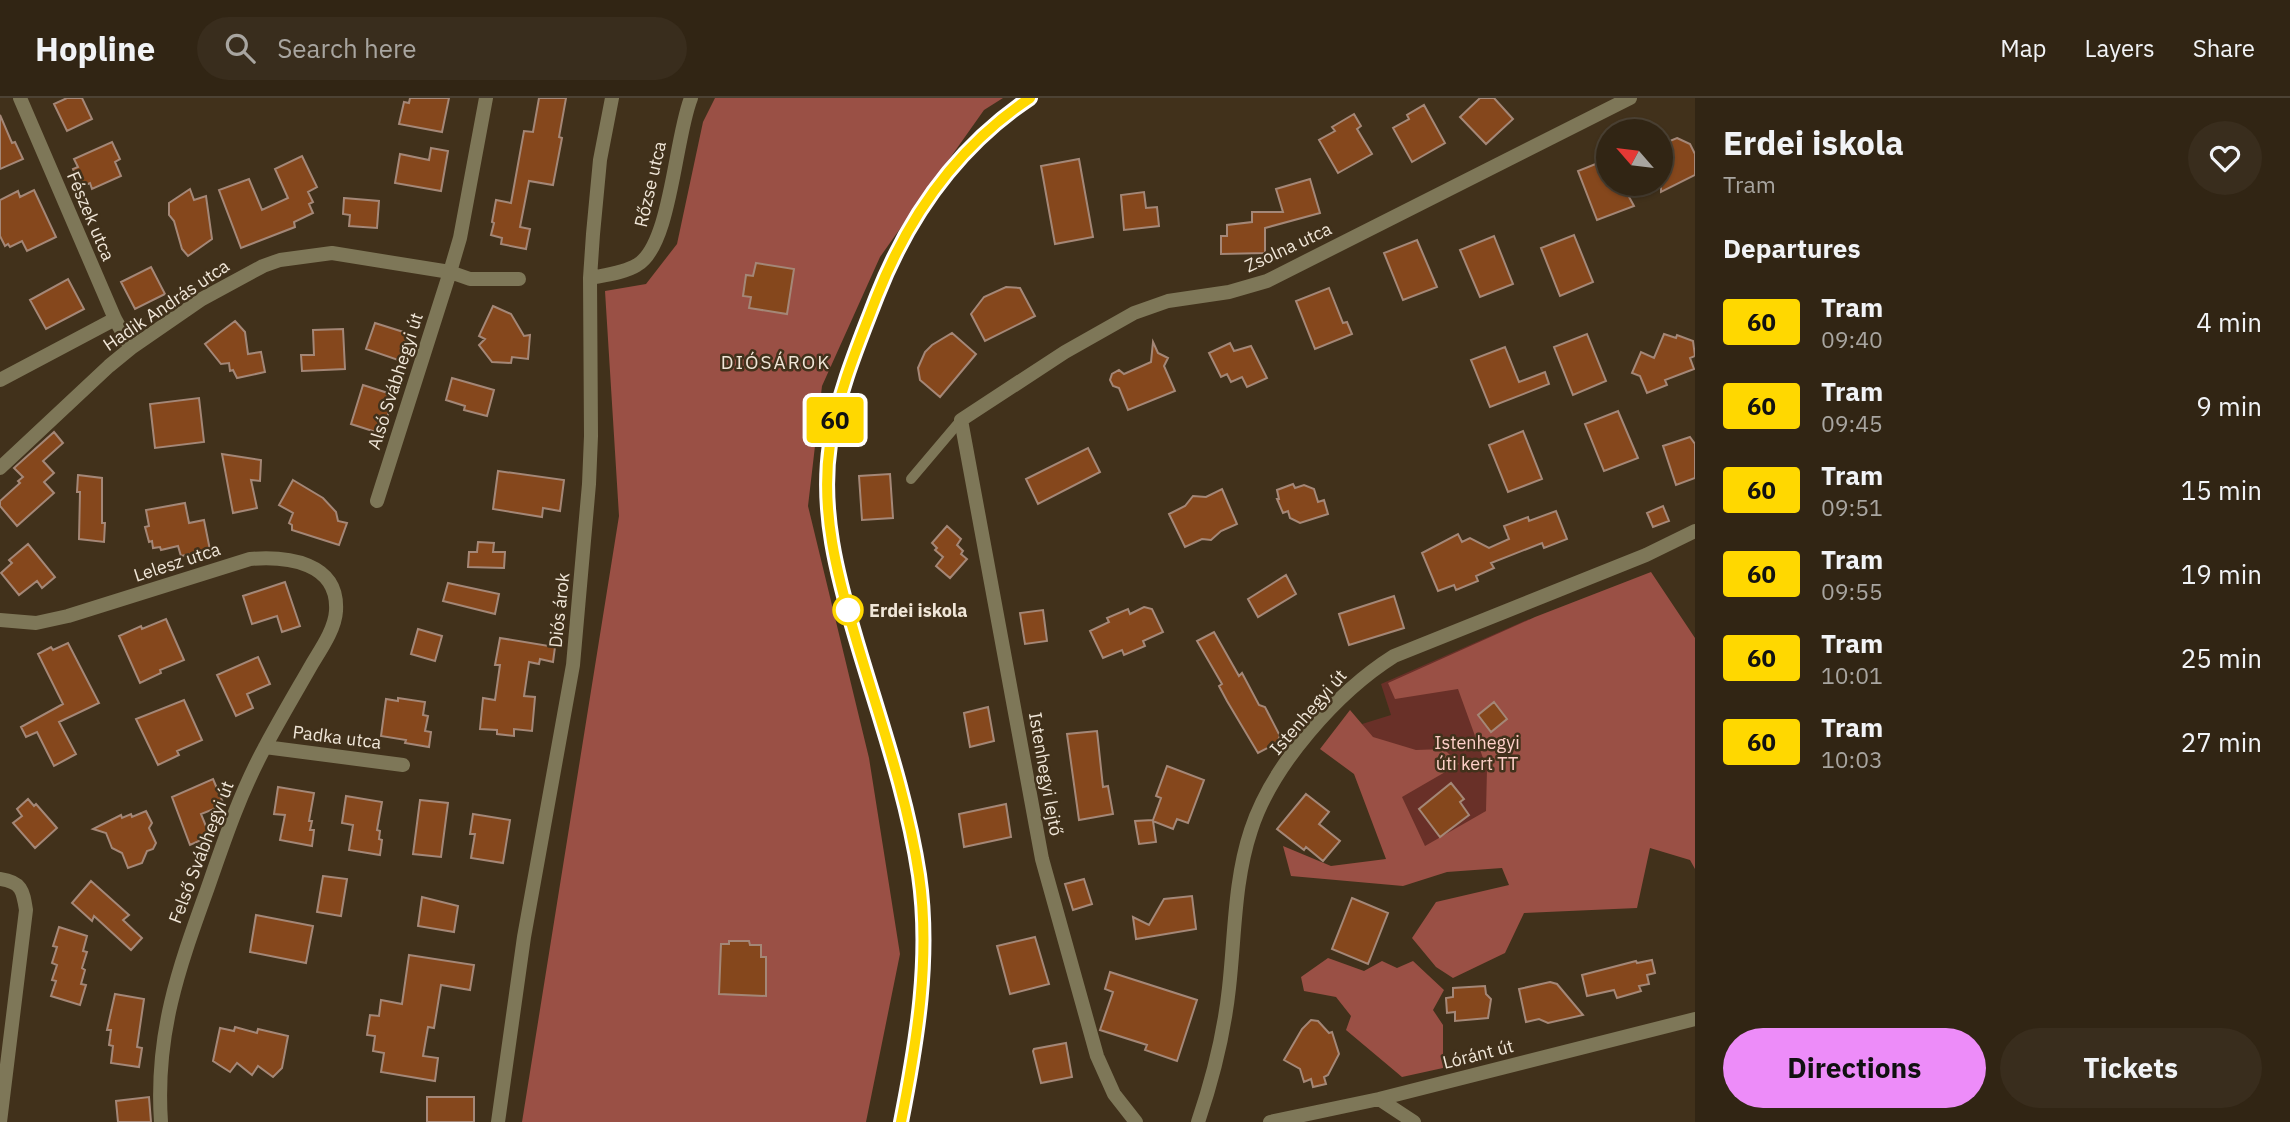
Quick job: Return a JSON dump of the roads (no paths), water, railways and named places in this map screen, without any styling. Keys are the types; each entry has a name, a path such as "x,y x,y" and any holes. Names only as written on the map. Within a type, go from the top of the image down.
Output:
{"street":[{"name":"Fészek utca","path":"20,98 115,319 131,348"},
{"name":"Alsó Svábhegyi út","path":"377,501 460,239 486,98"},
{"name":"Diós árok","path":"498,1122 524,937 573,665 584,559 591,436 590,278 600,160 612,98"},
{"name":"Rőzse utca","path":"590,278 631,268 650,255 662,228 683,123 691,98"},
{"name":"Zsolna utca","path":"961,420 1065,352 1134,313 1168,301 1229,292 1267,281 1630,98"},
{"name":"Hadik András utca","path":"0,468 131,348 202,299 247,274 280,260 332,253 450,272"},
{"path":"450,272 470,279 519,279"},
{"path":"0,380 115,319"},
{"name":"Istenhegyi lejtő","path":"961,420 1042,859 1097,1056 1114,1094 1136,1122"},
{"name":"Istenhegyi út","path":"1198,1122 1225,1023 1239,883 1246,846 1262,801 1301,743 1353,687 1394,656 1646,555 1695,531"},
{"name":"Lelesz utca","path":"0,620 36,623 68,617 250,559 271,557 288,559 321,572 330,584 336,613"},
{"name":"Felső Svábhegyi út","path":"161,1122 160,1073 163,1037 182,960 237,804 265,747 323,644 336,613"},
{"name":"Padka utca","path":"265,747 403,765"},
{"path":"0,880 15,883 23,891 26,910 1,1122"},
{"name":"Lóránt út","path":"1270,1122 1379,1099 1695,1019"},
{"path":"1379,1099 1414,1122"}],"lane":[{"path":"911,479 961,420"}],"tram line":[{"path":"901,1122 921,999 924,937 919,875 900,786 849,615 832,543 827,494 830,444 855,350 905,238 921,211 958,161 980,138 1030,98"},
{"name":"60","path":"901,1122 922,988 922,905 907,812 835,564 827,483 830,445 837,406 849,367 882,283 917,214 948,171 969,148 1030,98"}],"place":[{"name":"Erdei iskola","path":"848,610"}],"district":[{"name":"DIÓSÁROK","path":"776,362"}],"park label":[{"name":"Istenhegyi úti kert TT","path":"1477,752"}]}
